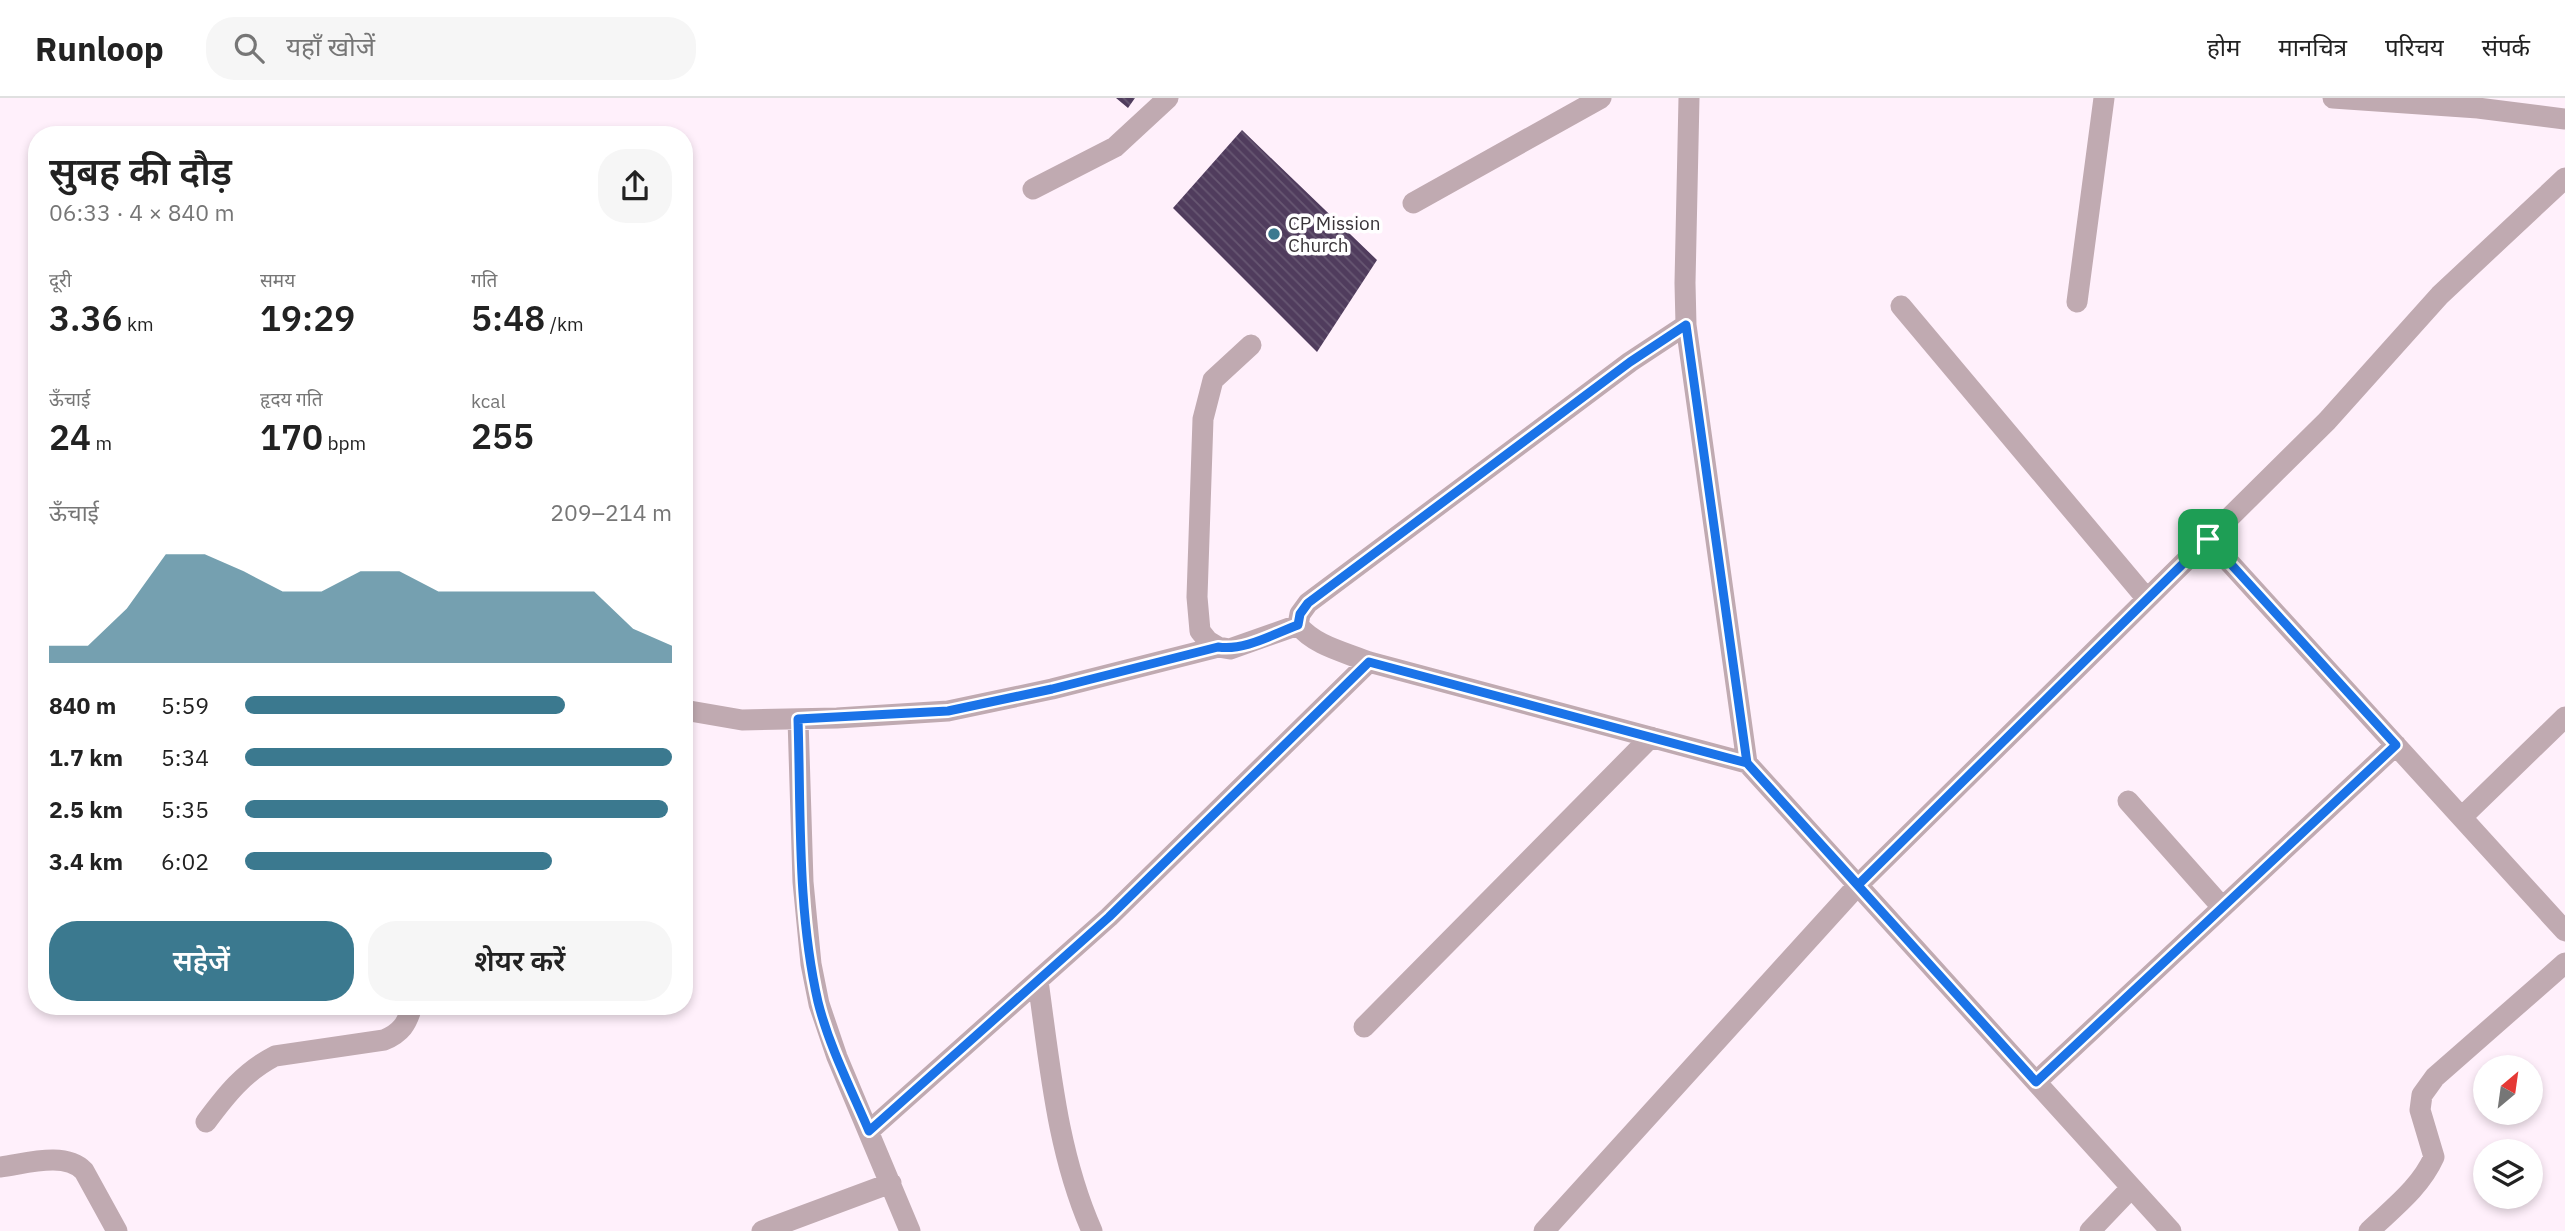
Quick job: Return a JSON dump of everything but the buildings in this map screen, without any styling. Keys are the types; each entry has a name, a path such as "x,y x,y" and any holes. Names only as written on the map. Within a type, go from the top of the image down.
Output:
{"street":[{"path":"1033,190 1115,147 1168,98"},
{"path":"1413,203 1601,98"},
{"path":"1689,98 1686,325 1747,763"},
{"path":"2077,302 2104,98"},
{"path":"2333,98 2402,100 2565,119"},
{"path":"1544,1231 1858,885 2328,421 2440,295 2565,178"},
{"path":"1901,306 2147,599"},
{"path":"1298,625 1300,614 1308,603 1630,362 1686,325"},
{"path":"1251,345 1213,380 1203,419 1197,597 1200,631 1208,641 1218,647 1230,649 1298,625"},
{"path":"2208,539 2565,931"},
{"path":"1298,625 1315,640 1369,662 1747,763 2171,1231"},
{"path":"693,712 742,720 948,711 1052,689 1218,647"},
{"path":"869,1131 1109,917 1369,662"},
{"path":"2462,817 2565,717"},
{"path":"798,719 803,882 811,964 823,1017 910,1231"},
{"path":"1363,1027 1651,737"},
{"path":"2036,1082 2396,745"},
{"path":"2128,801 2222,907"},
{"path":"2369,1231 2412,1191 2426,1174 2434,1157 2420,1110 2422,1095 2435,1077 2565,962"},
{"path":"1038,981 1062,1145 1091,1231"},
{"path":"206,1122 232,1087 260,1064 275,1056 384,1040 397,1035 409,1015"},
{"path":"0,1167 56,1161 69,1161 78,1165 84,1171 117,1231"},
{"path":"762,1231 891,1183"},
{"path":"2090,1231 2131,1188"}],"place":[{"name":"CP Mission Church","path":"1274,234"}],"route":[{"path":"2208,539 1858,885 1747,763 1686,325 1630,362 1308,603 1300,614 1298,625 1243,646 1230,649 1218,647 1052,689 948,711 798,719 803,882 811,964 819,1004 837,1057 869,1131 1109,917 1369,662 1747,763 2036,1082 2396,745 2208,539"}]}
